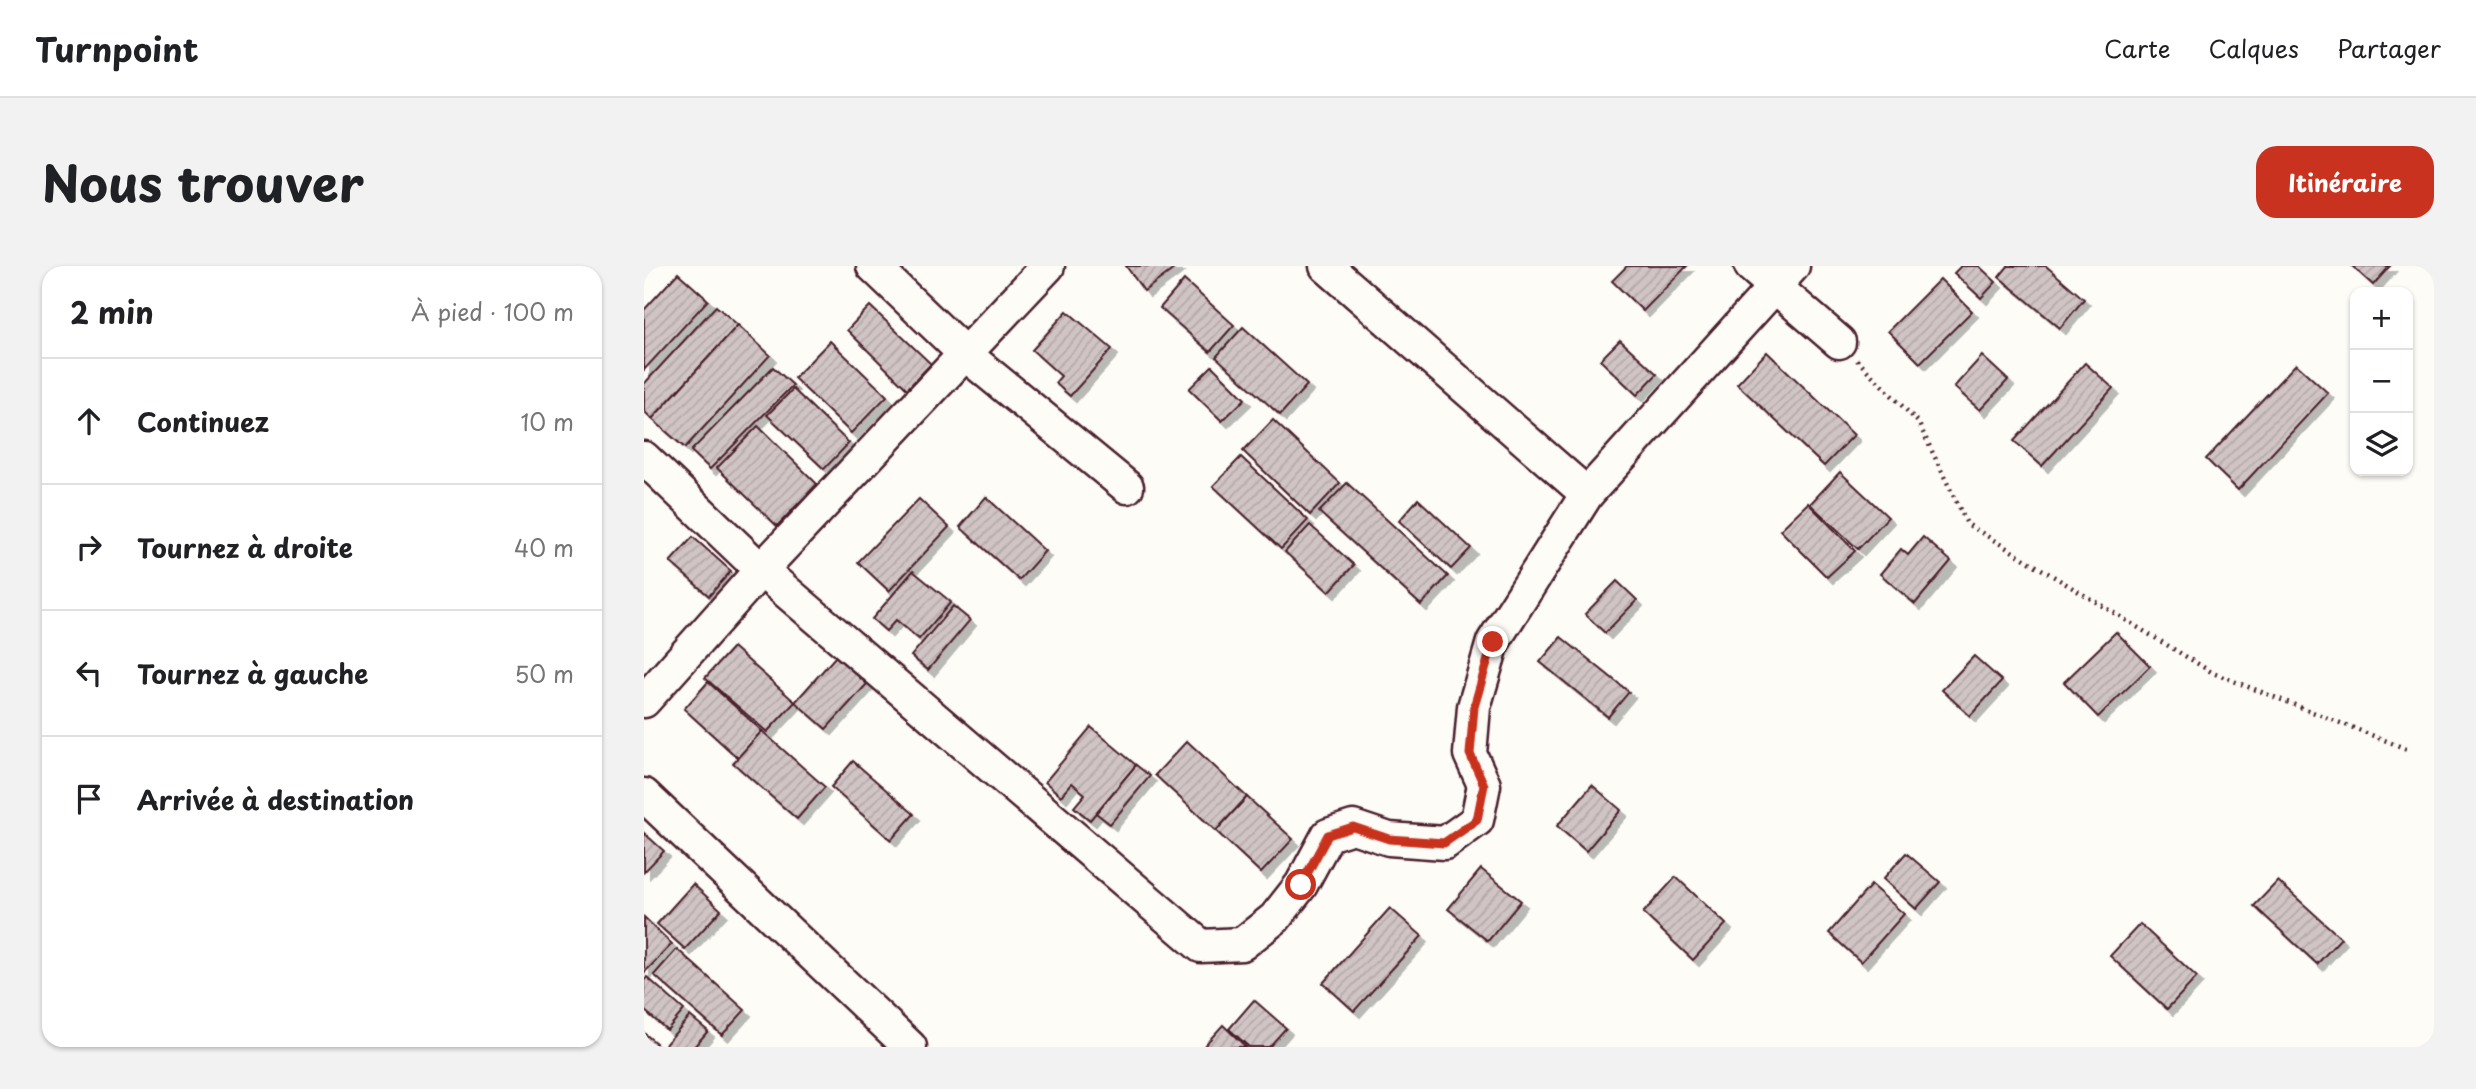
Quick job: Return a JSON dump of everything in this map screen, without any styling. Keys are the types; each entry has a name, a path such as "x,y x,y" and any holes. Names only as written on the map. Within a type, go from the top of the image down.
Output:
{"street":[{"path":"873,266 965,354 1126,487"},
{"path":"644,701 761,570 1048,266"},
{"path":"1326,266 1587,494"},
{"path":"1751,266 1784,276 1839,341"},
{"path":"644,458 761,570 1201,946 1242,944 1275,918 1301,885 1328,835 1353,827 1389,839 1444,843 1477,820 1484,785 1470,754 1474,707 1493,642 1587,494 1784,276"},
{"path":"644,795 910,1047"}],"path":[{"path":"1839,341 1918,422 1967,524 2213,673 2407,750"}],"building":[{"path":"1126,266 1178,266 1144,291"},
{"path":"1627,266 1687,266 1643,311 1612,281"},
{"path":"1961,266 1979,266 1996,282 1981,298 1954,273"},
{"path":"2008,266 2046,266 2084,299 2060,328 1999,277"},
{"path":"2352,266 2390,266 2373,285"},
{"path":"678,273 708,300 644,370 644,310"},
{"path":"1940,279 1972,311 1920,363 1888,331"},
{"path":"1184,280 1234,325 1210,352 1160,308"},
{"path":"716,306 738,325 652,419 644,411 644,384"},
{"path":"870,306 931,364 907,389 847,330"},
{"path":"1067,311 1112,349 1070,396 1055,383 1061,376 1032,350"},
{"path":"738,325 770,355 685,448 652,419"},
{"path":"1243,327 1307,385 1280,415 1216,357"},
{"path":"1620,340 1657,374 1637,395 1600,360"},
{"path":"830,341 887,396 851,433 794,378"},
{"path":"1767,352 1854,435 1824,466 1737,384"},
{"path":"1982,356 2008,380 1980,410 1954,387"},
{"path":"2085,363 2113,388 2042,466 2014,441"},
{"path":"2296,364 2328,393 2238,490 2206,459"},
{"path":"1212,366 1245,399 1222,421 1189,389"},
{"path":"773,367 793,385 710,469 691,451"},
{"path":"793,389 849,443 824,469 767,415"},
{"path":"1273,420 1340,483 1310,515 1243,451"},
{"path":"758,426 817,484 777,526 717,468"},
{"path":"1241,457 1308,520 1281,549 1213,486"},
{"path":"1840,472 1888,517 1858,549 1810,504"},
{"path":"1347,483 1448,576 1421,605 1319,512"},
{"path":"986,497 1045,551 1019,580 960,527"},
{"path":"919,499 949,527 889,591 858,562"},
{"path":"1418,499 1471,548 1451,569 1399,521"},
{"path":"1808,503 1855,551 1827,577 1780,530"},
{"path":"1310,525 1354,565 1329,592 1285,552"},
{"path":"693,537 731,571 709,596 670,562"},
{"path":"1923,537 1951,561 1915,604 1880,574 1901,549 1908,555"},
{"path":"913,571 951,602 919,639 896,620 886,631 872,619"},
{"path":"1617,581 1637,600 1605,633 1585,614"},
{"path":"953,606 970,620 928,670 911,656"},
{"path":"2116,632 2150,666 2098,717 2064,682"},
{"path":"1561,637 1629,692 1608,717 1540,662"},
{"path":"733,647 795,702 767,732 705,678"},
{"path":"836,656 867,684 826,729 795,702"},
{"path":"1974,656 2002,681 1970,716 1942,690"},
{"path":"708,682 762,731 738,758 684,709"},
{"path":"1091,727 1136,765 1090,820 1074,807 1085,794 1072,783 1061,796 1045,782"},
{"path":"762,731 825,787 797,819 733,763"},
{"path":"1187,741 1247,797 1216,831 1155,775"},
{"path":"853,761 914,814 891,840 831,787"},
{"path":"1136,765 1150,776 1110,824 1096,813"},
{"path":"1592,785 1621,810 1586,851 1557,826"},
{"path":"1247,797 1293,839 1261,873 1216,831"},
{"path":"644,833 664,851 644,872"},
{"path":"1906,853 1940,882 1916,909 1883,879"},
{"path":"1481,869 1521,901 1488,941 1448,909"},
{"path":"1676,877 1726,924 1693,960 1643,913"},
{"path":"2278,881 2341,938 2317,964 2254,906"},
{"path":"693,884 721,910 685,949 657,924"},
{"path":"1871,885 1904,914 1861,962 1829,933"},
{"path":"1390,908 1422,936 1354,1011 1323,983"},
{"path":"644,917 672,944 644,973"},
{"path":"2140,924 2197,977 2167,1009 2110,956"},
{"path":"677,949 745,1010 722,1035 654,975"},
{"path":"647,977 684,1010 667,1030 644,1010 644,981"},
{"path":"1254,1000 1286,1028 1269,1047 1249,1047 1229,1029"},
{"path":"690,1016 708,1031 694,1047 663,1047"},
{"path":"1223,1025 1246,1047 1203,1047"},
{"path":"644,1033 656,1043 652,1047 644,1047"}],"route":[{"path":"1301,885 1328,835 1353,827 1389,839 1444,843 1477,820 1484,785 1470,754 1474,707 1493,642"}]}
